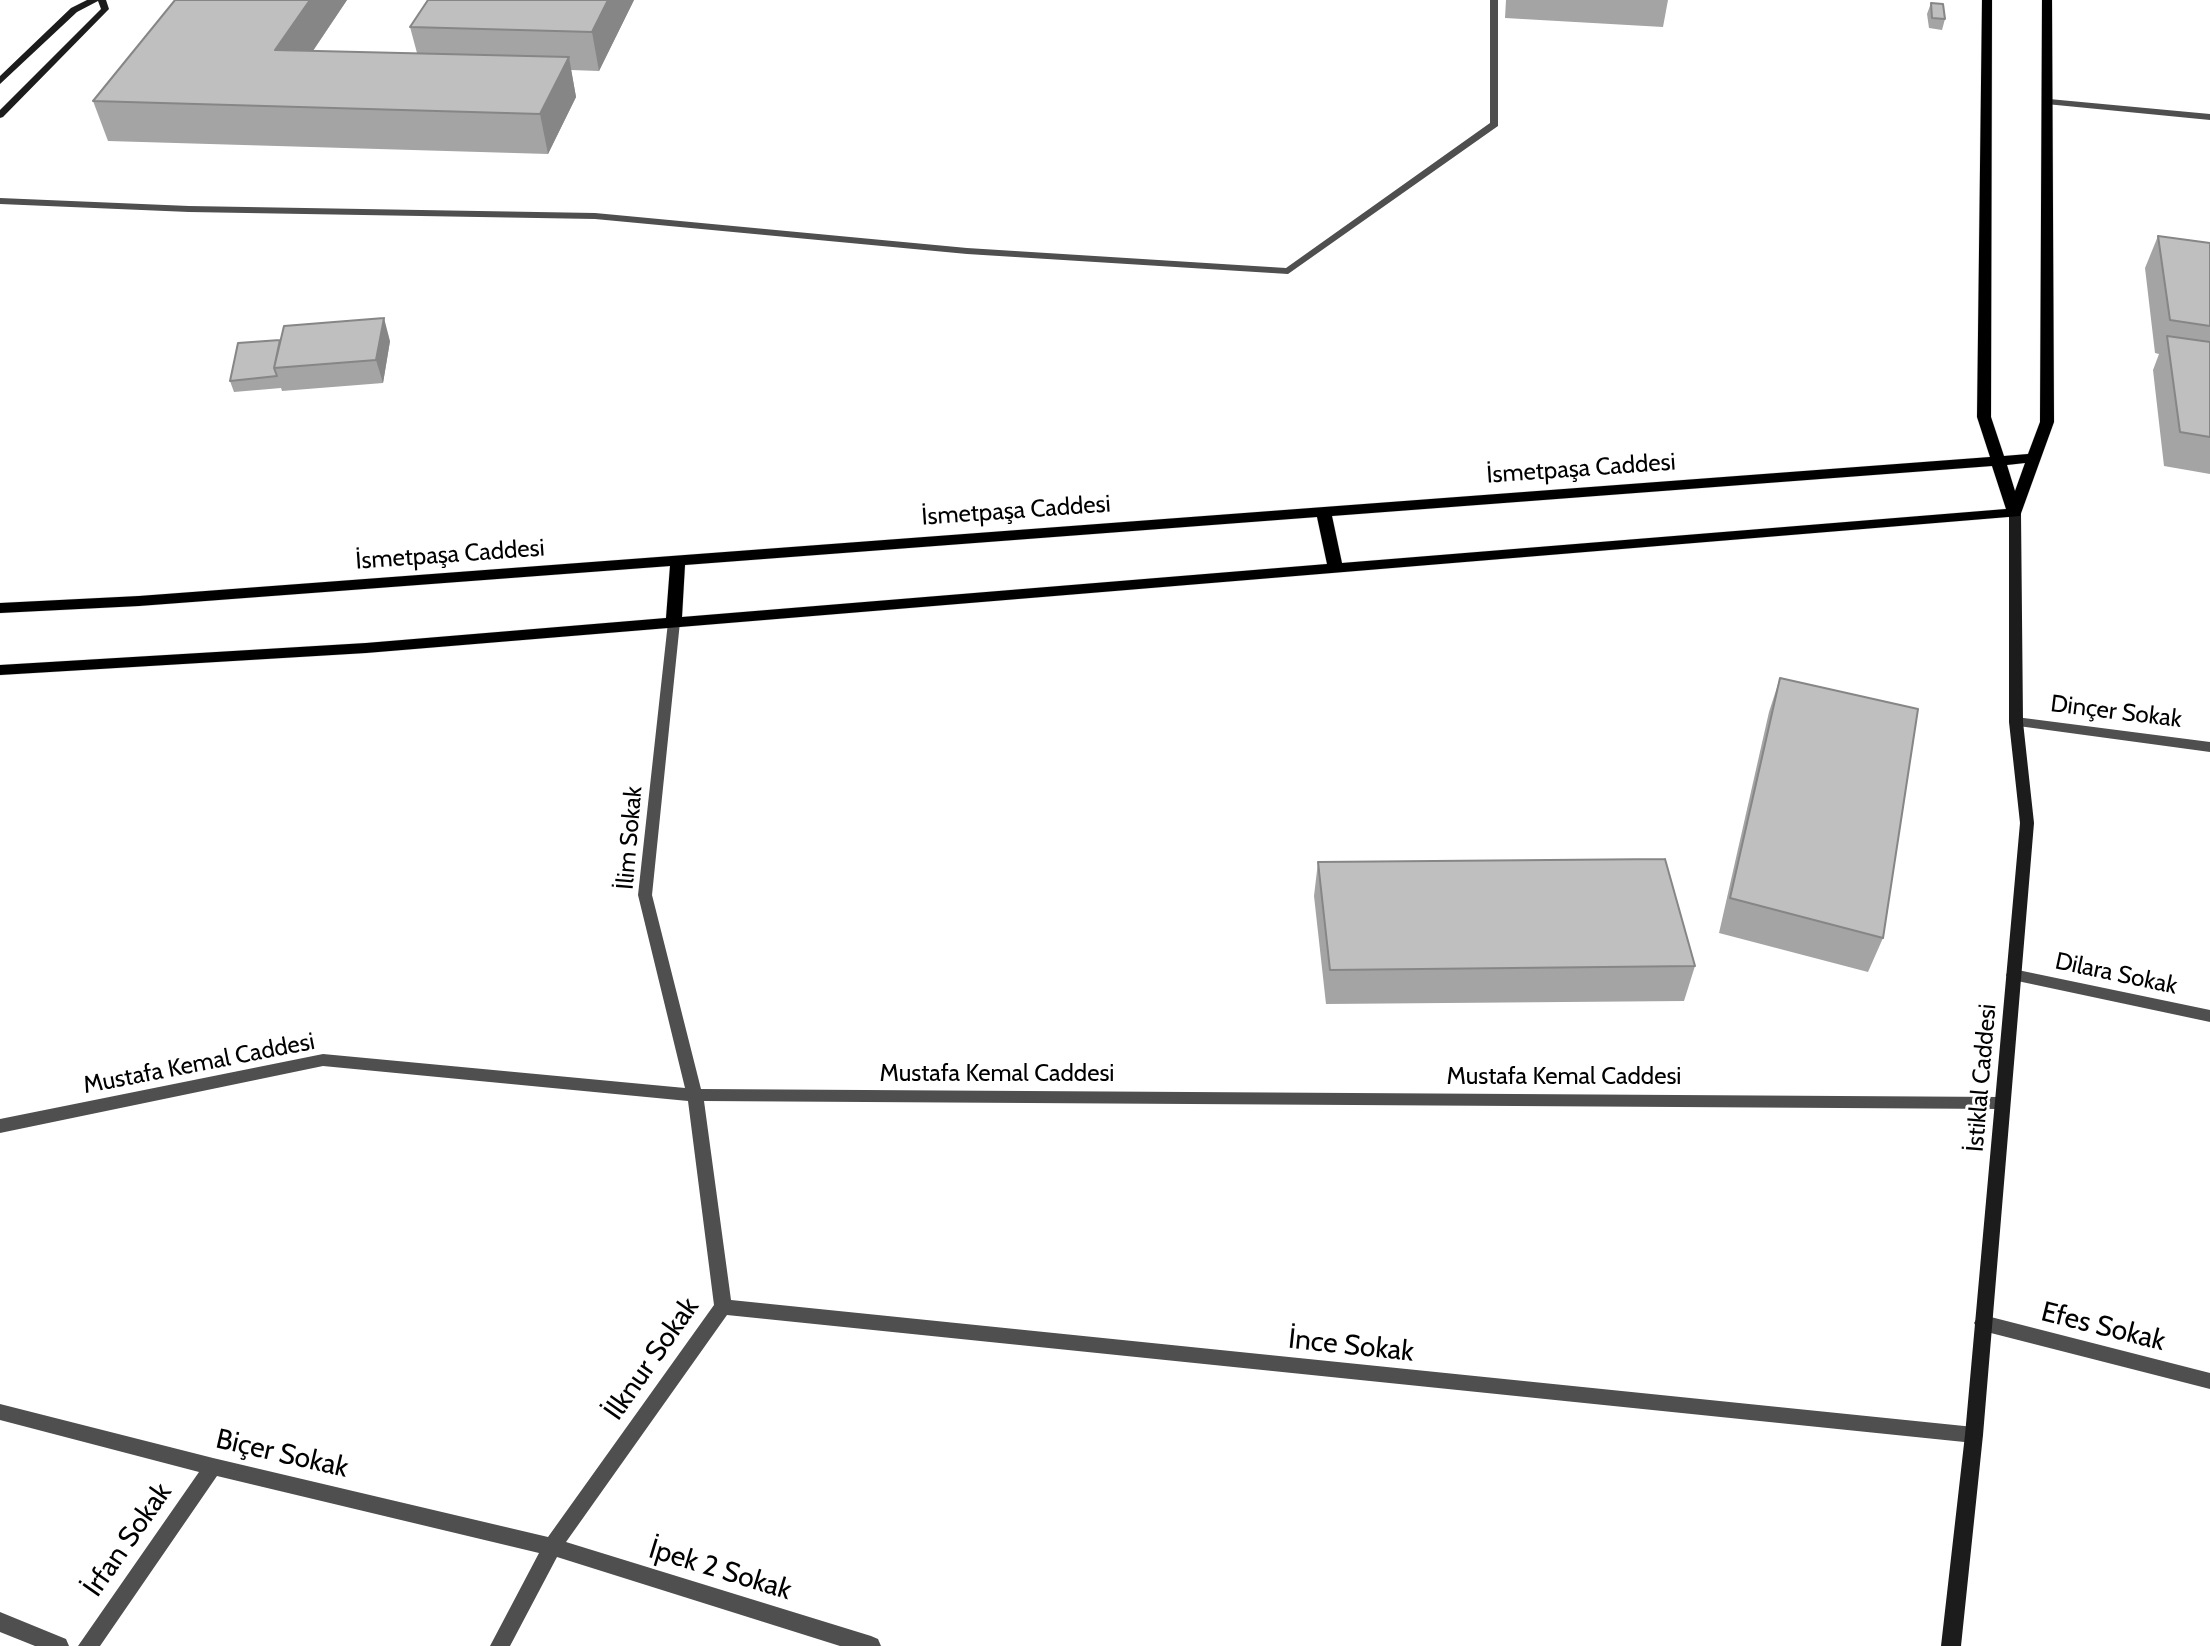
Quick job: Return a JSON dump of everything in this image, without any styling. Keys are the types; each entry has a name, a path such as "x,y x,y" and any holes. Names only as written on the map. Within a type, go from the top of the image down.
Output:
{"main road":[{"path":"0,81 74,10 94,0"},
{"path":"0,115 105,9 102,0"},
{"path":"1987,0 1983,417 2015,513"},
{"path":"2015,513 2047,422 2047,0"},
{"name":"İsmetpaşa Caddesi","path":"0,608 139,601 2035,458"},
{"path":"1322,511 1336,570"},
{"path":"0,670 366,648 2015,513"},
{"name":"İstiklal Caddesi","path":"1951,1646 1974,1435 2027,823 2016,722 2015,513"},
{"path":"674,622 678,560"}],"street":[{"path":"0,201 188,209 596,216 967,251 1288,271 1494,124 1494,0"},
{"path":"2049,102 2210,117"},
{"name":"İlim Sokak","path":"674,622 645,895 695,1095"},
{"name":"Dinçer Sokak","path":"2016,722 2210,747"},
{"name":"Dilara Sokak","path":"2013,975 2210,1016"},
{"name":"Mustafa Kemal Caddesi","path":"0,1126 323,1060 695,1095 2003,1103"},
{"name":"İlknur Sokak","path":"500,1646 552,1547 723,1307 695,1095"},
{"name":"İnce Sokak","path":"723,1307 1974,1435"},
{"name":"Efes Sokak","path":"1983,1323 2210,1381"},
{"name":"Biçer Sokak","path":"0,1412 214,1467 552,1547"},
{"name":"İrfan Sokak","path":"88,1646 214,1467"},
{"name":"İpek 2 Sokak","path":"552,1547 871,1646"},
{"path":"0,1622 59,1646"}],"building":[{"path":"175,0 310,0 275,50 569,57 540,114 93,101"},
{"path":"428,0 608,0 592,32 410,27"},
{"path":"1931,3 1943,4 1945,19 1932,18"},
{"path":"2158,236 2210,243 2210,326 2170,320"},
{"path":"384,318 376,360 274,368 284,326"},
{"path":"2167,336 2210,342 2210,437 2180,432"},
{"path":"280,340 274,368 277,376 230,381 238,343"},
{"path":"1780,678 1918,709 1883,938 1730,898"},
{"path":"1665,859 1695,966 1330,970 1318,862"}]}
